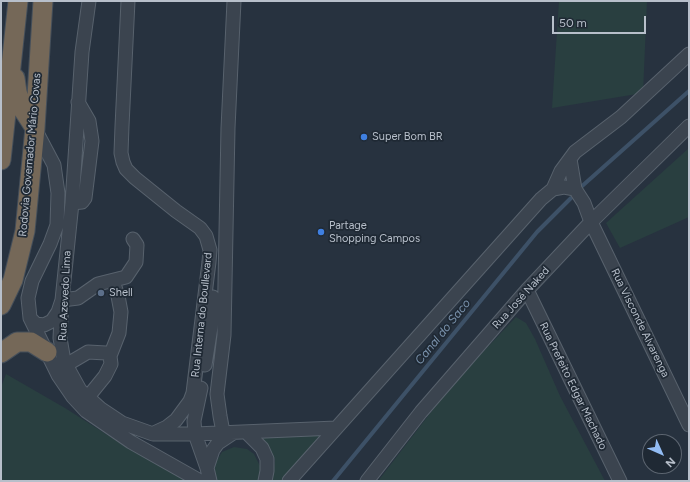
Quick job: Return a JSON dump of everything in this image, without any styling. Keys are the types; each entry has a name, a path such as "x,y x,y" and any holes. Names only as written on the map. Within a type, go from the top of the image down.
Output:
{"highway":[{"name":"Rodovia Governador Mário Covas","path":"1,305 13,280 25,231 43,1"},
{"path":"18,5 19,30 15,78 17,92 22,108 34,128"},
{"path":"1,160 18,5"},
{"path":"1,353 17,342 32,342 47,352"}],"street":[{"name":"Rua Azevedo Lima","path":"89,1 82,52 72,203 62,300 60,338 64,361 80,390 101,409 122,423 153,434 195,434 336,428"},
{"name":"Rua Interna do Boullevard","path":"128,1 121,152 123,162 126,169 134,178 200,228 206,236 208,242 209,262 192,393 187,406 176,420 167,427 153,434"},
{"name":"Rua Interna do Boullevard","path":"234,1 228,128 224,335 217,394 234,432"},
{"path":"289,481 526,215 553,189 561,171 575,152 620,117 689,54"},
{"name":"Rua José Naked","path":"367,481 421,412 526,290 591,222 689,126"},
{"name":"Rua Azevedo Lima","path":"34,128 54,165 58,193 57,225 50,244 32,281 28,298 30,318 58,375 73,397 86,411 131,442 200,481"},
{"path":"553,189 569,187 575,189 570,159"},
{"name":"Rua Visconde Alvarenga","path":"575,189 584,204 591,222 689,425"},
{"path":"200,228 210,232 214,238 215,249 211,327 194,421 195,434 210,481"},
{"path":"30,318 36,324 44,325 52,321 58,312 62,300 78,298 98,284 126,277 136,262 137,245 133,239"},
{"path":"88,397 105,376 110,364 110,356 119,333 121,312 113,281"},
{"name":"Rua Prefeito Edgar Machado","path":"526,290 620,481"},
{"path":"66,365 88,352 106,353 110,356"},
{"path":"207,468 211,455 218,443 234,432 262,448 267,459 265,481"}],"green space":[{"path":"559,1 647,1 643,93 552,108"},
{"path":"689,148 689,217 620,248 606,223"},
{"path":"516,317 526,323 535,339 560,396 605,481 378,481 451,386"},
{"path":"6,374 65,408 131,450 189,481 1,481 1,387"},
{"path":"322,433 281,481 272,481 275,460 262,436"},
{"path":"234,447 247,449 254,454 260,466 258,481 216,481 214,465 222,452"}],"waterway":[{"name":"Canal do Saco","path":"581,187 689,91"},
{"name":"Canal do Saco","path":"333,481 537,232 571,198"}],"place":[{"name":"Super Bom BR","path":"364,137"},
{"name":"Partage Shopping Campos","path":"321,232"},
{"name":"Shell","path":"101,293"}]}
